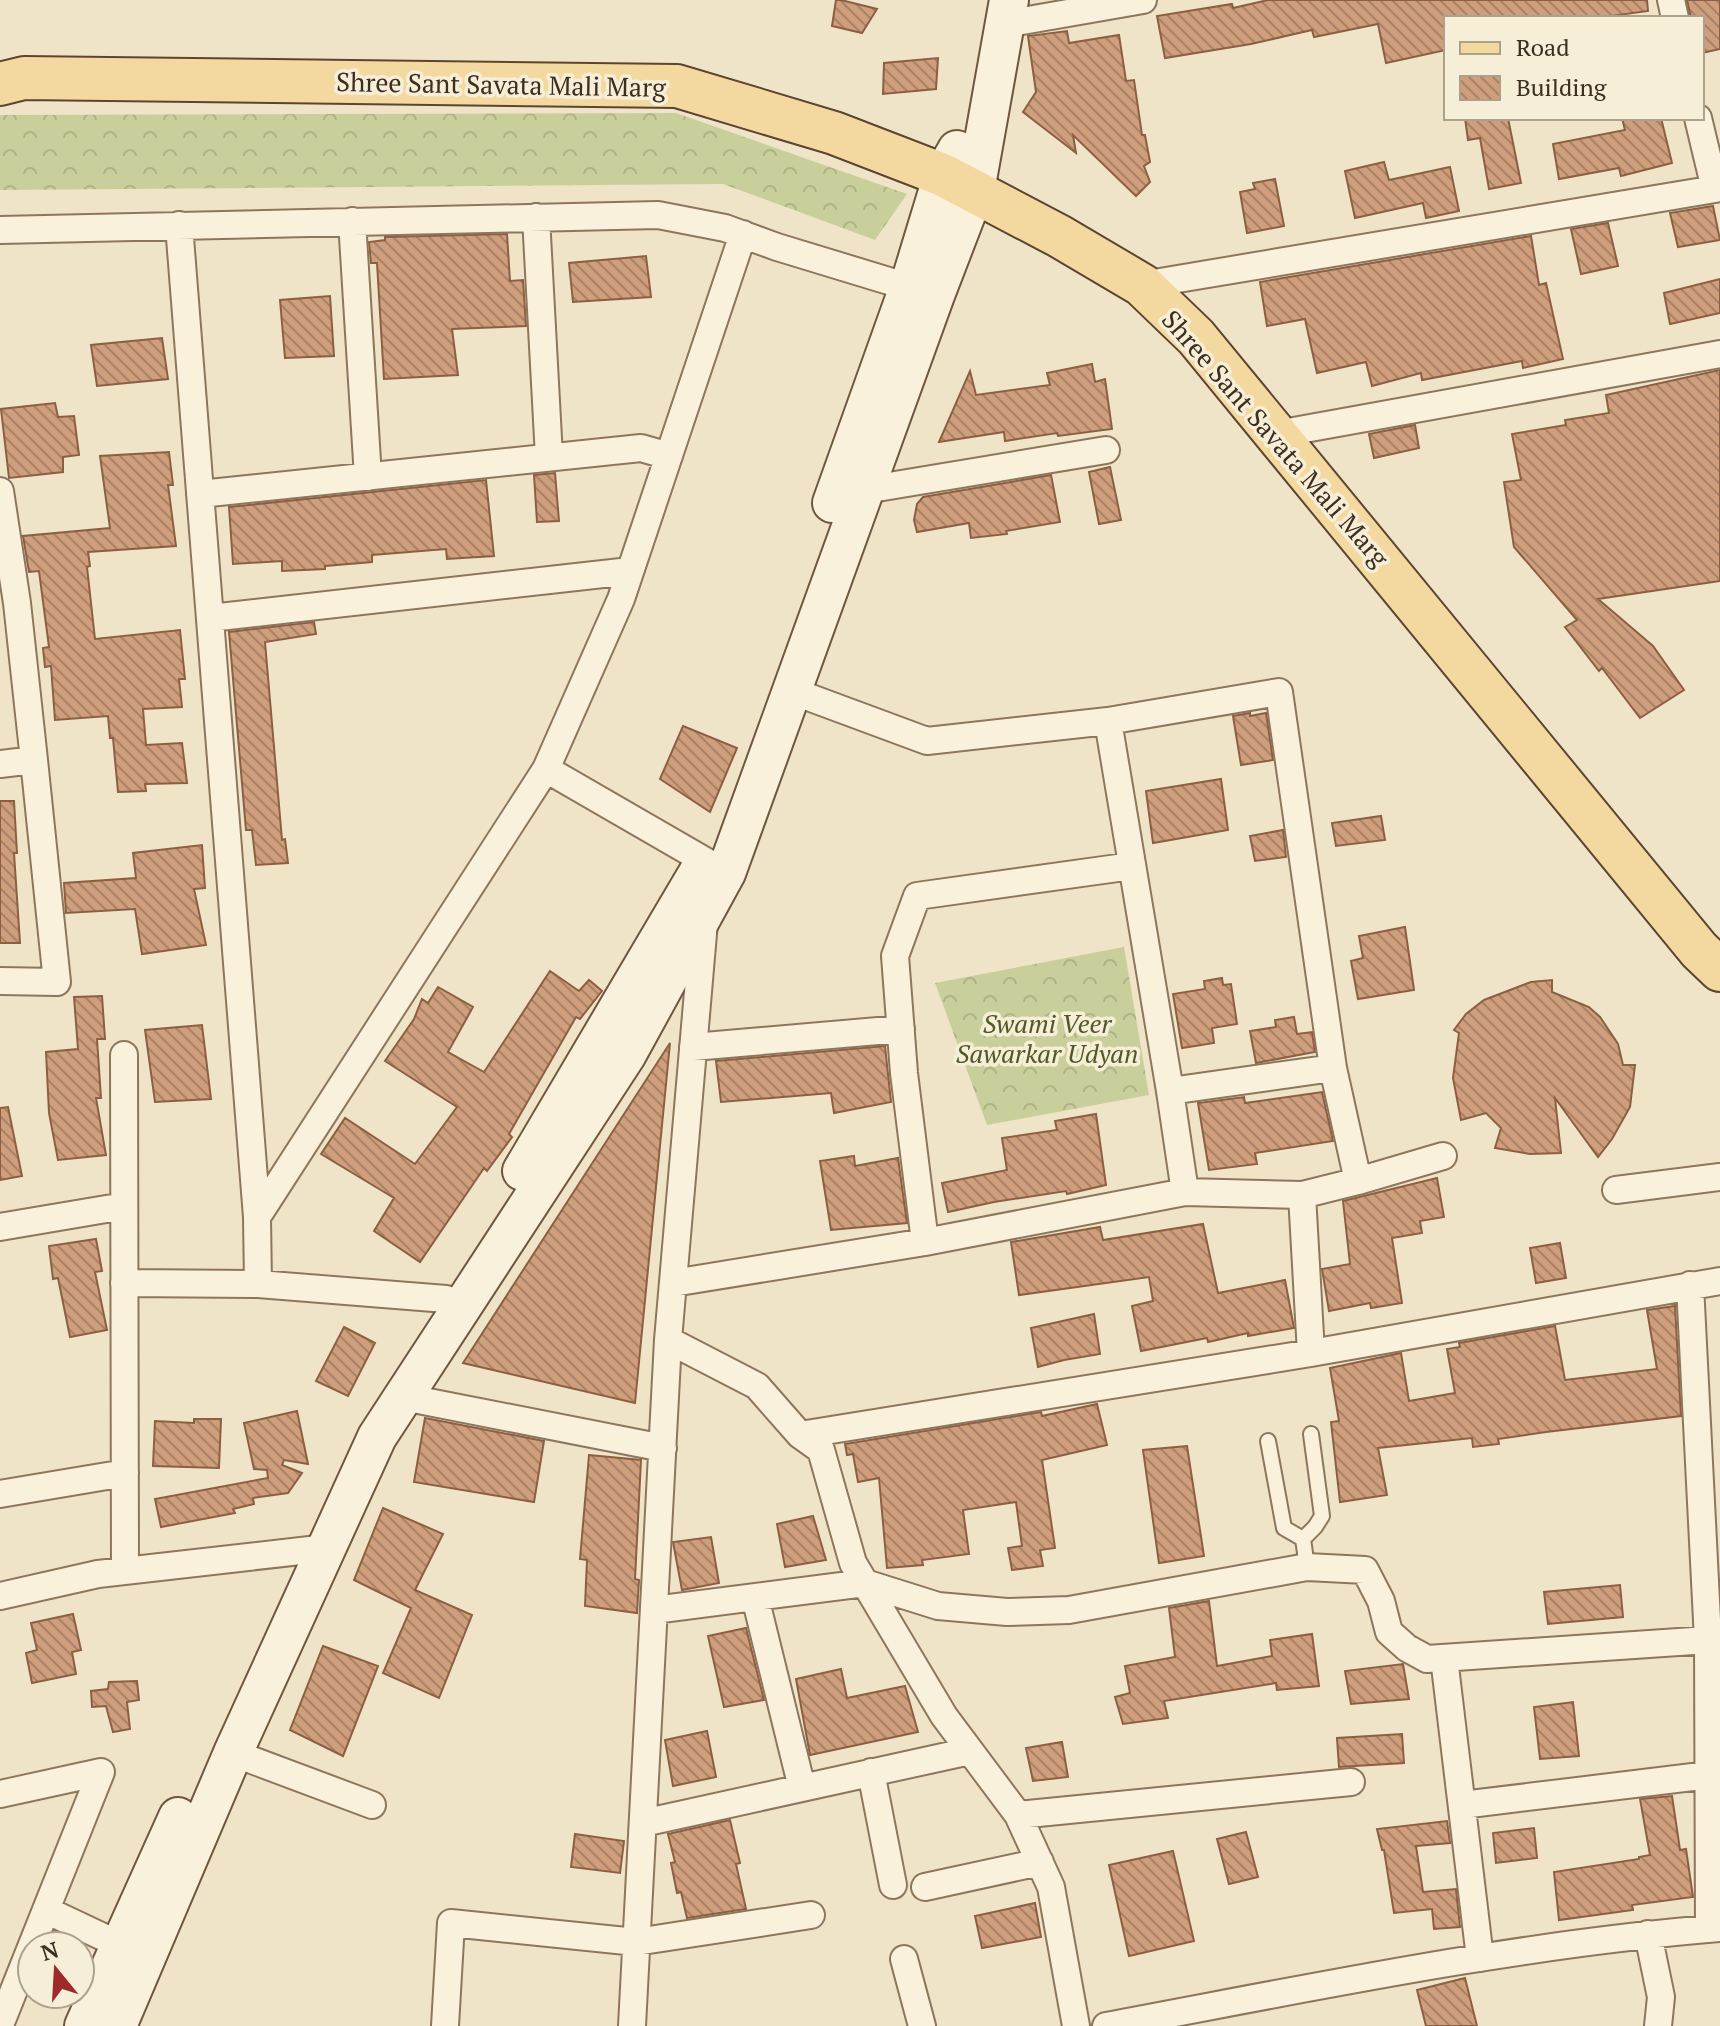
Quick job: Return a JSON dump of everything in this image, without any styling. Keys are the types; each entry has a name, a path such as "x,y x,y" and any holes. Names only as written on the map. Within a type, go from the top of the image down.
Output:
{"main road":[{"path":"84,2026 120,1945 313,1550 377,1437 627,1054 705,911 715,867 993,84 1007,12"},
{"name":"Shree Sant Savata Mali Marg","path":"8,76 677,86 834,133 959,183 1142,285 1196,337 1699,950 1720,970"},
{"path":"117,2026 233,1753 313,1550 351,1440 446,1299 715,867 792,691 865,490 922,291"}],"street":[{"path":"1007,12 1143,0"},
{"path":"1142,285 1715,189 1698,120"},
{"path":"0,230 658,215 725,228 922,291"},
{"path":"536,217 549,457"},
{"path":"352,221 368,477"},
{"path":"179,225 257,1217 258,1284"},
{"path":"257,1217 546,769 621,599 743,234"},
{"path":"1277,434 1720,354"},
{"path":"200,494 641,448 669,456"},
{"path":"865,490 1106,450"},
{"path":"0,491 17,603 57,982 0,981"},
{"path":"210,618 630,571"},
{"path":"792,691 927,741 1108,721 1279,692 1333,1068 1358,1181"},
{"path":"1108,721 1185,1192"},
{"path":"0,764 34,760"},
{"path":"546,769 715,867"},
{"path":"925,1242 895,956 917,896 1132,866"},
{"path":"632,2026 668,1340 705,911"},
{"path":"693,1047 901,1029"},
{"path":"124,1055 125,1571"},
{"path":"1170,1091 1333,1068"},
{"path":"673,1283 925,1242 1185,1192 1302,1195 1443,1156"},
{"path":"1616,1190 1720,1177"},
{"path":"1302,1195 1311,1353"},
{"path":"0,1227 124,1206"},
{"path":"800,1435 1311,1353 1720,1281"},
{"path":"124,1283 258,1284 446,1299"},
{"path":"1106,2026 1211,2016 1480,1958 1648,1934 1715,1929 1708,1640 1690,1285"},
{"path":"668,1340 757,1386 800,1435 821,1450 853,1563 944,1716 1018,1815 1040,1862 1051,1887 1076,2026"},
{"path":"403,1397 663,1448"},
{"path":"0,1494 125,1473"},
{"path":"0,1596 98,1574 313,1550"},
{"path":"654,1610 865,1583 938,1606 1007,1612 1069,1610 1307,1567 1365,1570 1381,1601 1389,1632 1407,1648 1427,1659 1708,1640"},
{"path":"755,1597 802,1788"},
{"path":"1444,1658 1480,1958"},
{"path":"643,1823 970,1751"},
{"path":"233,1753 372,1805"},
{"path":"0,1794 101,1772 0,2025"},
{"path":"871,1772 893,1885"},
{"path":"1462,1805 1709,1775"},
{"path":"1018,1815 1351,1782"},
{"path":"925,1887 1040,1862"},
{"path":"46,1910 120,1945"},
{"path":"445,2026 451,1923 636,1942 811,1915"},
{"path":"1648,1934 1661,1997 1658,2026"},
{"path":"904,1959 922,2026"}],"lane":[{"path":"1303,1539 1322,1516 1311,1434"},
{"path":"1268,1441 1284,1528 1303,1539"},
{"path":"1303,1539 1307,1567"}],"green space":[{"path":"676,113 907,194 875,240 723,184 0,190 0,115"},
{"name":"Swami Veer Sawarkar Udyan","path":"1124,947 1149,1095 987,1125 935,983"}],"building":[{"path":"836,0 877,9 862,33 832,26"},
{"path":"1268,0 1647,0 1648,11 1612,16 1444,16 1444,50 1386,63 1378,24 1314,37 1312,30 1165,58 1157,16 1232,4 1233,8"},
{"path":"1687,0 1720,0 1720,49 1704,53 1704,16 1691,16"},
{"path":"1067,31 1069,43 1119,35 1126,81 1134,80 1142,135 1145,135 1150,162 1144,166 1150,182 1136,196 1073,135 1076,153 1023,112 1036,92 1028,36"},
{"path":"938,58 936,89 883,94 884,63"},
{"path":"1465,120 1508,120 1521,183 1489,189 1480,138 1468,140"},
{"path":"1622,120 1661,120 1672,163 1621,176 1619,168 1559,179 1553,144 1625,130"},
{"path":"1384,162 1389,180 1450,167 1459,211 1426,218 1423,203 1355,218 1345,171"},
{"path":"1275,179 1284,226 1247,233 1240,192 1255,189 1253,183"},
{"path":"1713,206 1720,240 1678,247 1670,213"},
{"path":"1608,223 1618,266 1581,274 1571,229"},
{"path":"507,234 510,281 523,280 526,326 452,329 458,375 384,379 377,263 371,263 369,242 385,240 385,237"},
{"path":"1531,236 1539,285 1546,283 1563,359 1523,368 1522,361 1422,380 1421,373 1372,386 1366,362 1317,373 1305,319 1267,326 1260,282"},
{"path":"646,256 651,297 573,302 569,263"},
{"path":"1720,279 1720,313 1670,324 1664,293"},
{"path":"330,296 334,356 285,358 280,300"},
{"path":"162,338 168,379 97,386 91,345"},
{"path":"1092,364 1095,382 1105,379 1112,429 1005,441 1004,432 939,442 970,371 976,395 1050,385 1047,373"},
{"path":"1720,370 1720,581 1598,599 1653,646 1684,690 1640,718 1602,668 1599,671 1565,627 1577,620 1514,547 1504,482 1521,480 1512,434 1566,425 1565,420 1609,413 1606,395"},
{"path":"55,403 58,417 74,416 79,455 63,457 63,472 9,478 1,409"},
{"path":"1415,425 1419,448 1374,458 1369,434"},
{"path":"169,452 173,485 168,485 176,546 88,552 90,566 87,567 95,639 180,630 185,679 179,679 182,707 143,709 146,745 182,743 187,783 145,784 146,791 118,792 108,716 55,720 51,666 45,667 43,648 49,647 39,571 29,572 23,536 110,528 100,456"},
{"path":"1110,467 1121,520 1099,524 1089,472"},
{"path":"555,473 559,521 537,522 534,475"},
{"path":"1051,475 1060,522 1006,531 1007,534 971,538 969,523 917,532 914,520 917,504 923,497"},
{"path":"486,480 494,556 447,559 446,549 372,555 372,562 282,571 282,561 233,564 229,507"},
{"path":"314,622 316,634 265,642 282,840 285,839 288,863 256,865 252,830 246,830 229,632"},
{"path":"1250,713 1250,716 1266,713 1273,760 1241,765 1233,716"},
{"path":"683,726 737,748 710,812 660,779"},
{"path":"1221,779 1228,830 1153,843 1146,791"},
{"path":"0,801 14,801 20,943 0,943"},
{"path":"1381,816 1385,840 1336,846 1332,823"},
{"path":"1283,830 1286,857 1255,861 1250,836"},
{"path":"202,845 205,888 194,889 206,945 142,954 135,909 66,913 64,883 136,878 133,853"},
{"path":"1405,927 1414,990 1358,999 1351,961 1363,958 1359,936"},
{"path":"550,971 579,991 589,980 602,991 580,1019 576,1017 509,1134 512,1137 487,1171 484,1168 420,1262 374,1231 394,1198 321,1154 345,1118 415,1164 457,1107 385,1061 414,1019 422,999 428,1003 438,987 473,1007 448,1052 484,1072"},
{"path":"1222,978 1223,985 1231,984 1237,1024 1212,1028 1214,1043 1182,1048 1173,994 1205,989 1204,981"},
{"path":"1552,980 1552,992 1589,1007 1600,1017 1618,1044 1623,1065 1635,1065 1630,1107 1598,1157 1555,1098 1561,1153 1530,1154 1495,1148 1501,1128 1486,1113 1461,1120 1453,1078 1459,1033 1454,1030 1466,1014 1484,1000 1531,982"},
{"path":"102,996 105,1039 97,1039 101,1098 96,1098 106,1155 58,1160 49,1113 46,1052 78,1049 74,997"},
{"path":"1294,1017 1297,1034 1312,1032 1315,1052 1256,1063 1250,1031 1276,1027 1275,1020"},
{"path":"202,1025 211,1099 155,1102 145,1030"},
{"path":"670,1043 635,1403 463,1363"},
{"path":"885,1046 891,1102 834,1113 831,1093 721,1102 716,1061"},
{"path":"1322,1092 1333,1141 1255,1153 1257,1164 1209,1170 1198,1103 1244,1097 1245,1103"},
{"path":"8,1107 22,1176 0,1180 0,1108"},
{"path":"1096,1114 1106,1185 948,1212 942,1183 1007,1170 1002,1138 1057,1130 1055,1121"},
{"path":"854,1156 855,1166 898,1158 907,1223 831,1230 820,1161"},
{"path":"1437,1178 1444,1217 1420,1221 1422,1233 1392,1238 1402,1303 1371,1308 1370,1303 1329,1311 1322,1269 1350,1264 1343,1201"},
{"path":"1203,1224 1218,1293 1285,1280 1294,1328 1248,1336 1248,1333 1208,1342 1207,1338 1141,1351 1132,1306 1153,1301 1149,1277 1019,1295 1011,1242 1100,1227 1103,1240"},
{"path":"96,1239 102,1271 95,1272 107,1330 70,1337 58,1278 53,1279 49,1246"},
{"path":"1560,1243 1566,1278 1536,1283 1530,1248"},
{"path":"1675,1306 1681,1416 1498,1439 1499,1444 1473,1447 1472,1438 1378,1448 1387,1495 1340,1502 1331,1422 1339,1421 1330,1368 1401,1353 1409,1401 1455,1393 1447,1349 1460,1347 1459,1343 1555,1326 1565,1380 1657,1369 1647,1310"},
{"path":"1094,1314 1100,1354 1038,1367 1031,1328"},
{"path":"344,1327 375,1343 348,1396 316,1381"},
{"path":"1097,1404 1107,1445 1042,1460 1055,1548 1040,1550 1043,1566 1012,1570 1008,1548 1022,1546 1016,1502 963,1510 969,1554 922,1560 923,1565 887,1568 879,1478 858,1482 853,1454 847,1455 845,1444 1041,1412 1042,1416"},
{"path":"297,1411 308,1464 284,1460 282,1465 302,1473 288,1493 253,1498 254,1504 233,1509 235,1513 161,1527 155,1499 268,1478 267,1470 254,1469 244,1423"},
{"path":"425,1418 544,1441 534,1502 414,1482"},
{"path":"194,1419 221,1419 219,1468 153,1466 155,1421 194,1423"},
{"path":"1187,1446 1204,1556 1159,1563 1143,1450"},
{"path":"589,1455 641,1460 635,1579 639,1580 637,1613 585,1606 587,1560 580,1559"},
{"path":"383,1508 443,1534 415,1590 472,1615 439,1698 383,1673 411,1608 354,1580"},
{"path":"813,1516 826,1560 785,1567 777,1524"},
{"path":"711,1537 719,1583 682,1590 673,1542"},
{"path":"1620,1585 1623,1617 1548,1624 1544,1592"},
{"path":"1209,1601 1217,1666 1272,1656 1270,1640 1312,1634 1319,1686 1277,1690 1276,1683 1164,1701 1168,1718 1123,1724 1115,1697 1130,1693 1125,1666 1175,1657 1169,1608"},
{"path":"73,1614 81,1650 72,1652 76,1674 32,1683 26,1653 37,1650 31,1623"},
{"path":"746,1628 764,1700 724,1707 708,1636"},
{"path":"323,1646 378,1666 343,1756 290,1730"},
{"path":"1403,1664 1409,1699 1351,1704 1345,1671"},
{"path":"841,1669 847,1698 905,1686 918,1732 810,1755 796,1679"},
{"path":"137,1681 139,1700 127,1702 130,1729 113,1732 106,1706 92,1707 91,1691 108,1689 109,1682"},
{"path":"1573,1702 1579,1756 1540,1759 1534,1707"},
{"path":"707,1731 716,1777 673,1786 665,1740"},
{"path":"1402,1734 1404,1763 1339,1767 1337,1738"},
{"path":"1062,1742 1068,1777 1033,1781 1026,1748"},
{"path":"1672,1796 1680,1850 1686,1849 1693,1897 1632,1905 1633,1910 1559,1920 1554,1872 1650,1855 1640,1799"},
{"path":"730,1820 746,1909 687,1918 681,1892 677,1893 671,1863 675,1862 668,1834"},
{"path":"1447,1821 1450,1843 1416,1846 1423,1892 1456,1889 1460,1927 1434,1929 1432,1909 1394,1913 1384,1850 1377,1829"},
{"path":"1534,1828 1537,1858 1496,1863 1493,1833"},
{"path":"1246,1832 1258,1877 1229,1884 1217,1839"},
{"path":"575,1834 624,1841 620,1873 571,1867"},
{"path":"1173,1851 1194,1941 1129,1956 1109,1865"},
{"path":"1035,1903 1041,1937 982,1948 975,1916"},
{"path":"1465,1978 1477,2026 1426,2026 1417,1990"}]}
